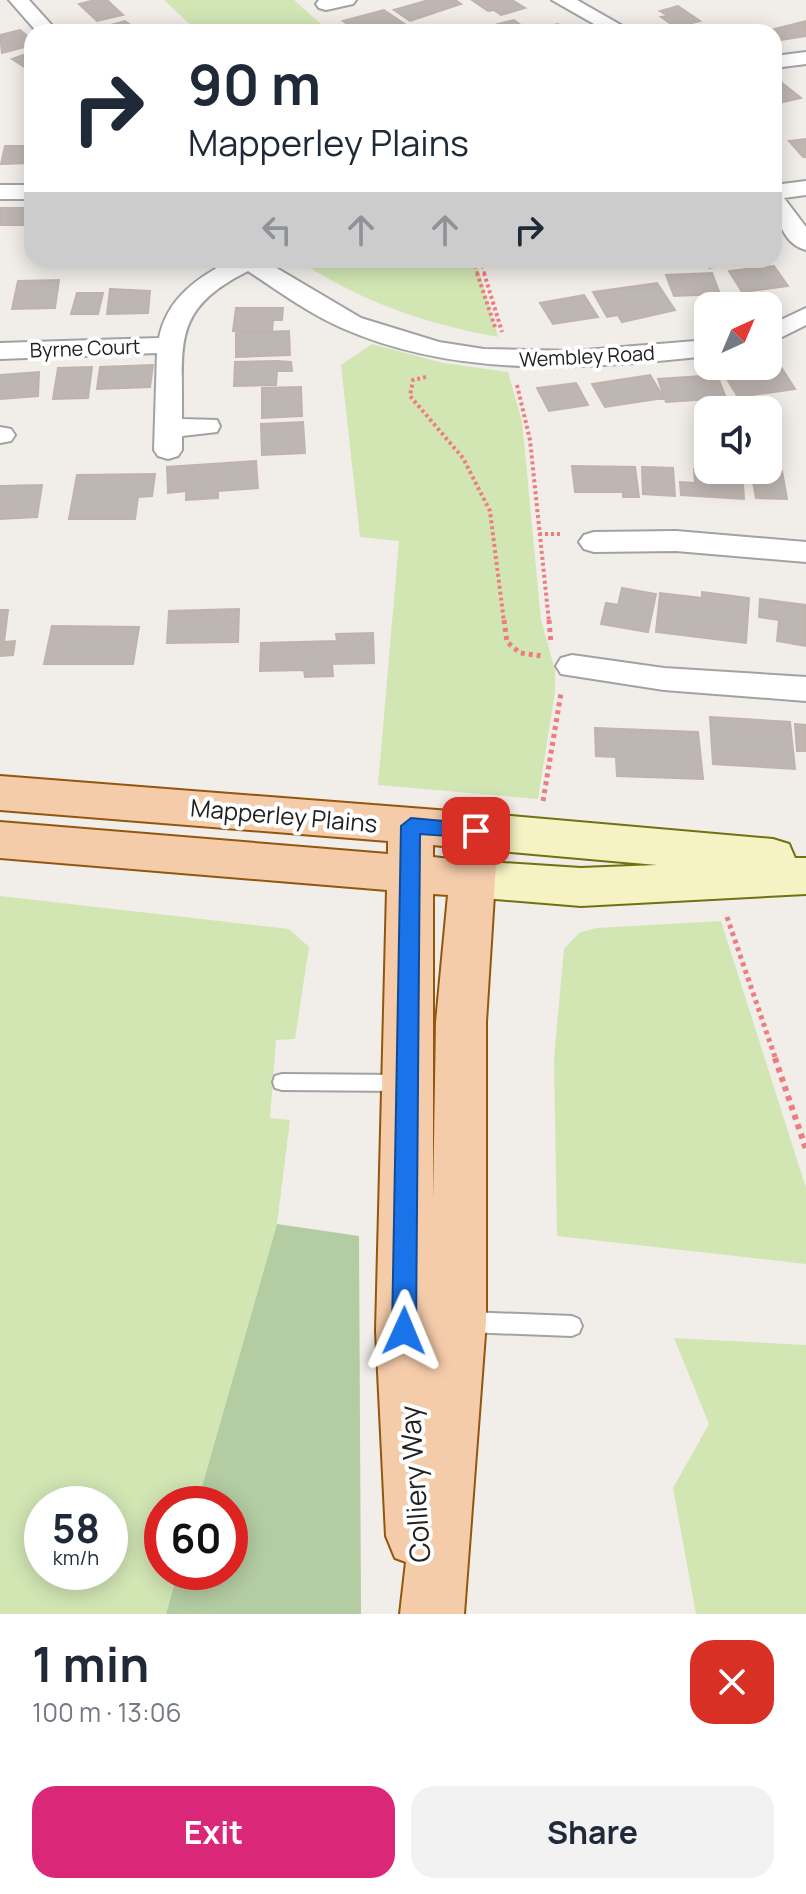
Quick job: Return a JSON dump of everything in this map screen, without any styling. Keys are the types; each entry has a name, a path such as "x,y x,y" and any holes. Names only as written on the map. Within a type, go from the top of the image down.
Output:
{"main road":[{"name":"Mapperley Plains","path":"0,793 410,850"},
{"name":"Mapperley Plains","path":"0,840 410,850 474,855 806,861"},
{"name":"Colliery Way","path":"410,850 404,1331 422,1614"},
{"name":"Mapperley Plains","path":"474,855 581,887 716,883 806,876"},
{"name":"Colliery Way","path":"432,1614 458,1321 461,1022 474,855"}],"street":[{"path":"19,0 41,24"},
{"path":"562,0 608,24"},
{"path":"782,61 806,58"},
{"path":"782,191 806,188"},
{"path":"0,192 24,192"},
{"path":"782,211 806,243"},
{"name":"Byrne Court","path":"207,426 168,439 171,328 190,295 235,268"},
{"name":"Wembley Road","path":"261,268 353,323 405,341 462,354 555,362 694,349"},
{"path":"782,329 804,319"},
{"name":"Byrne Court","path":"0,351 170,345"},
{"path":"594,542 637,553 676,541 806,552"},
{"path":"563,668 618,688 806,689"}],"lane":[{"path":"282,1082 407,1083"},
{"path":"458,1321 572,1326"}],"path":[{"path":"476,268 500,334 482,268"},
{"path":"435,374 413,380 410,396 463,458 490,511 507,642 520,653 563,668"},
{"path":"514,374 530,440 546,617 563,668 543,814"},
{"path":"716,883 806,1149"}],"green space":[{"path":"164,0 294,0 321,24 190,24"},
{"path":"310,268 478,268 498,337 418,318"},
{"path":"372,344 443,363 508,372 522,421 541,620 555,670 555,692 538,799 378,785 399,541 360,537 341,365"},
{"path":"0,896 289,929 309,947 295,1039 276,1040 270,1118 290,1120 277,1224 202,1486 144,1486 144,1590 173,1590 166,1614 0,1614"},
{"path":"721,921 806,1188 806,1264 557,1236 554,1058 564,949 579,933 596,928"},
{"path":"277,1224 359,1236 361,1614 166,1614 173,1590 248,1590 248,1486 202,1486"},
{"path":"674,1338 806,1345 806,1614 696,1614 673,1488 709,1424"}],"building":[{"path":"107,0 123,15 97,21 79,4"},
{"path":"429,0 455,0 461,4 410,21 394,10"},
{"path":"472,0 512,0 525,8 501,15 494,10 488,11"},
{"path":"678,6 700,21 671,24 661,17 668,16 660,11"},
{"path":"384,10 405,24 347,24 343,21"},
{"path":"514,20 520,24 498,24"},
{"path":"806,21 806,36 782,40 782,27"},
{"path":"20,30 24,33 24,47 2,53 0,35"},
{"path":"24,55 24,67 12,59"},
{"path":"782,83 801,98 782,102"},
{"path":"806,139 806,157 803,157 789,141"},
{"path":"5,146 24,146 24,163 1,164"},
{"path":"0,208 24,208 24,225 0,225"},
{"path":"775,268 788,286 742,292 729,271"},
{"path":"712,273 719,292 674,296 666,275"},
{"path":"59,280 55,308 12,309 18,281"},
{"path":"657,283 675,310 622,322 618,315 607,317 593,292"},
{"path":"110,289 150,291 148,313 107,314"},
{"path":"77,293 103,293 98,314 71,314"},
{"path":"584,295 598,317 553,324 540,303"},
{"path":"236,308 283,308 282,320 273,320 272,332 233,331"},
{"path":"289,331 290,355 236,357 236,333"},
{"path":"235,362 291,362 292,371 277,371 276,385 234,386"},
{"path":"153,365 150,387 97,389 100,367"},
{"path":"92,367 88,398 53,399 58,368"},
{"path":"782,369 795,389 745,396 737,396 728,380 782,380"},
{"path":"39,372 38,396 0,399 0,375"},
{"path":"650,375 664,398 605,407 592,384"},
{"path":"694,377 694,380 719,380 725,396 694,396 694,400 666,402 658,379"},
{"path":"576,383 588,405 549,411 537,388"},
{"path":"301,387 302,416 262,418 262,388"},
{"path":"303,422 305,453 262,455 261,424"},
{"path":"256,461 258,488 218,491 218,498 186,500 186,491 168,493 167,467"},
{"path":"572,466 635,467 639,497 623,497 623,492 575,492"},
{"path":"642,467 673,468 675,496 643,494"},
{"path":"782,471 787,499 756,498 753,484 782,484"},
{"path":"155,474 152,496 138,497 135,519 69,519 77,475"},
{"path":"680,482 743,484 744,499 681,495"},
{"path":"42,485 37,517 0,519 0,486"},
{"path":"622,588 656,594 648,632 601,624 606,603 618,605"},
{"path":"702,592 749,598 746,643 656,632 660,593 702,598"},
{"path":"760,599 806,605 806,646 777,641 779,620 759,617"},
{"path":"239,609 238,642 167,643 169,611"},
{"path":"0,610 8,610 4,642 15,641 13,655 0,656"},
{"path":"52,626 139,627 133,664 44,664"},
{"path":"373,633 374,663 332,664 333,676 305,677 304,670 260,671 261,643 337,641 336,634"},
{"path":"710,717 790,722 795,769 713,764"},
{"path":"795,724 806,725 806,751 797,751"},
{"path":"595,728 698,732 703,779 617,776 616,757 596,756"}],"route":[{"path":"404,1331 411,826 476,831"}]}
